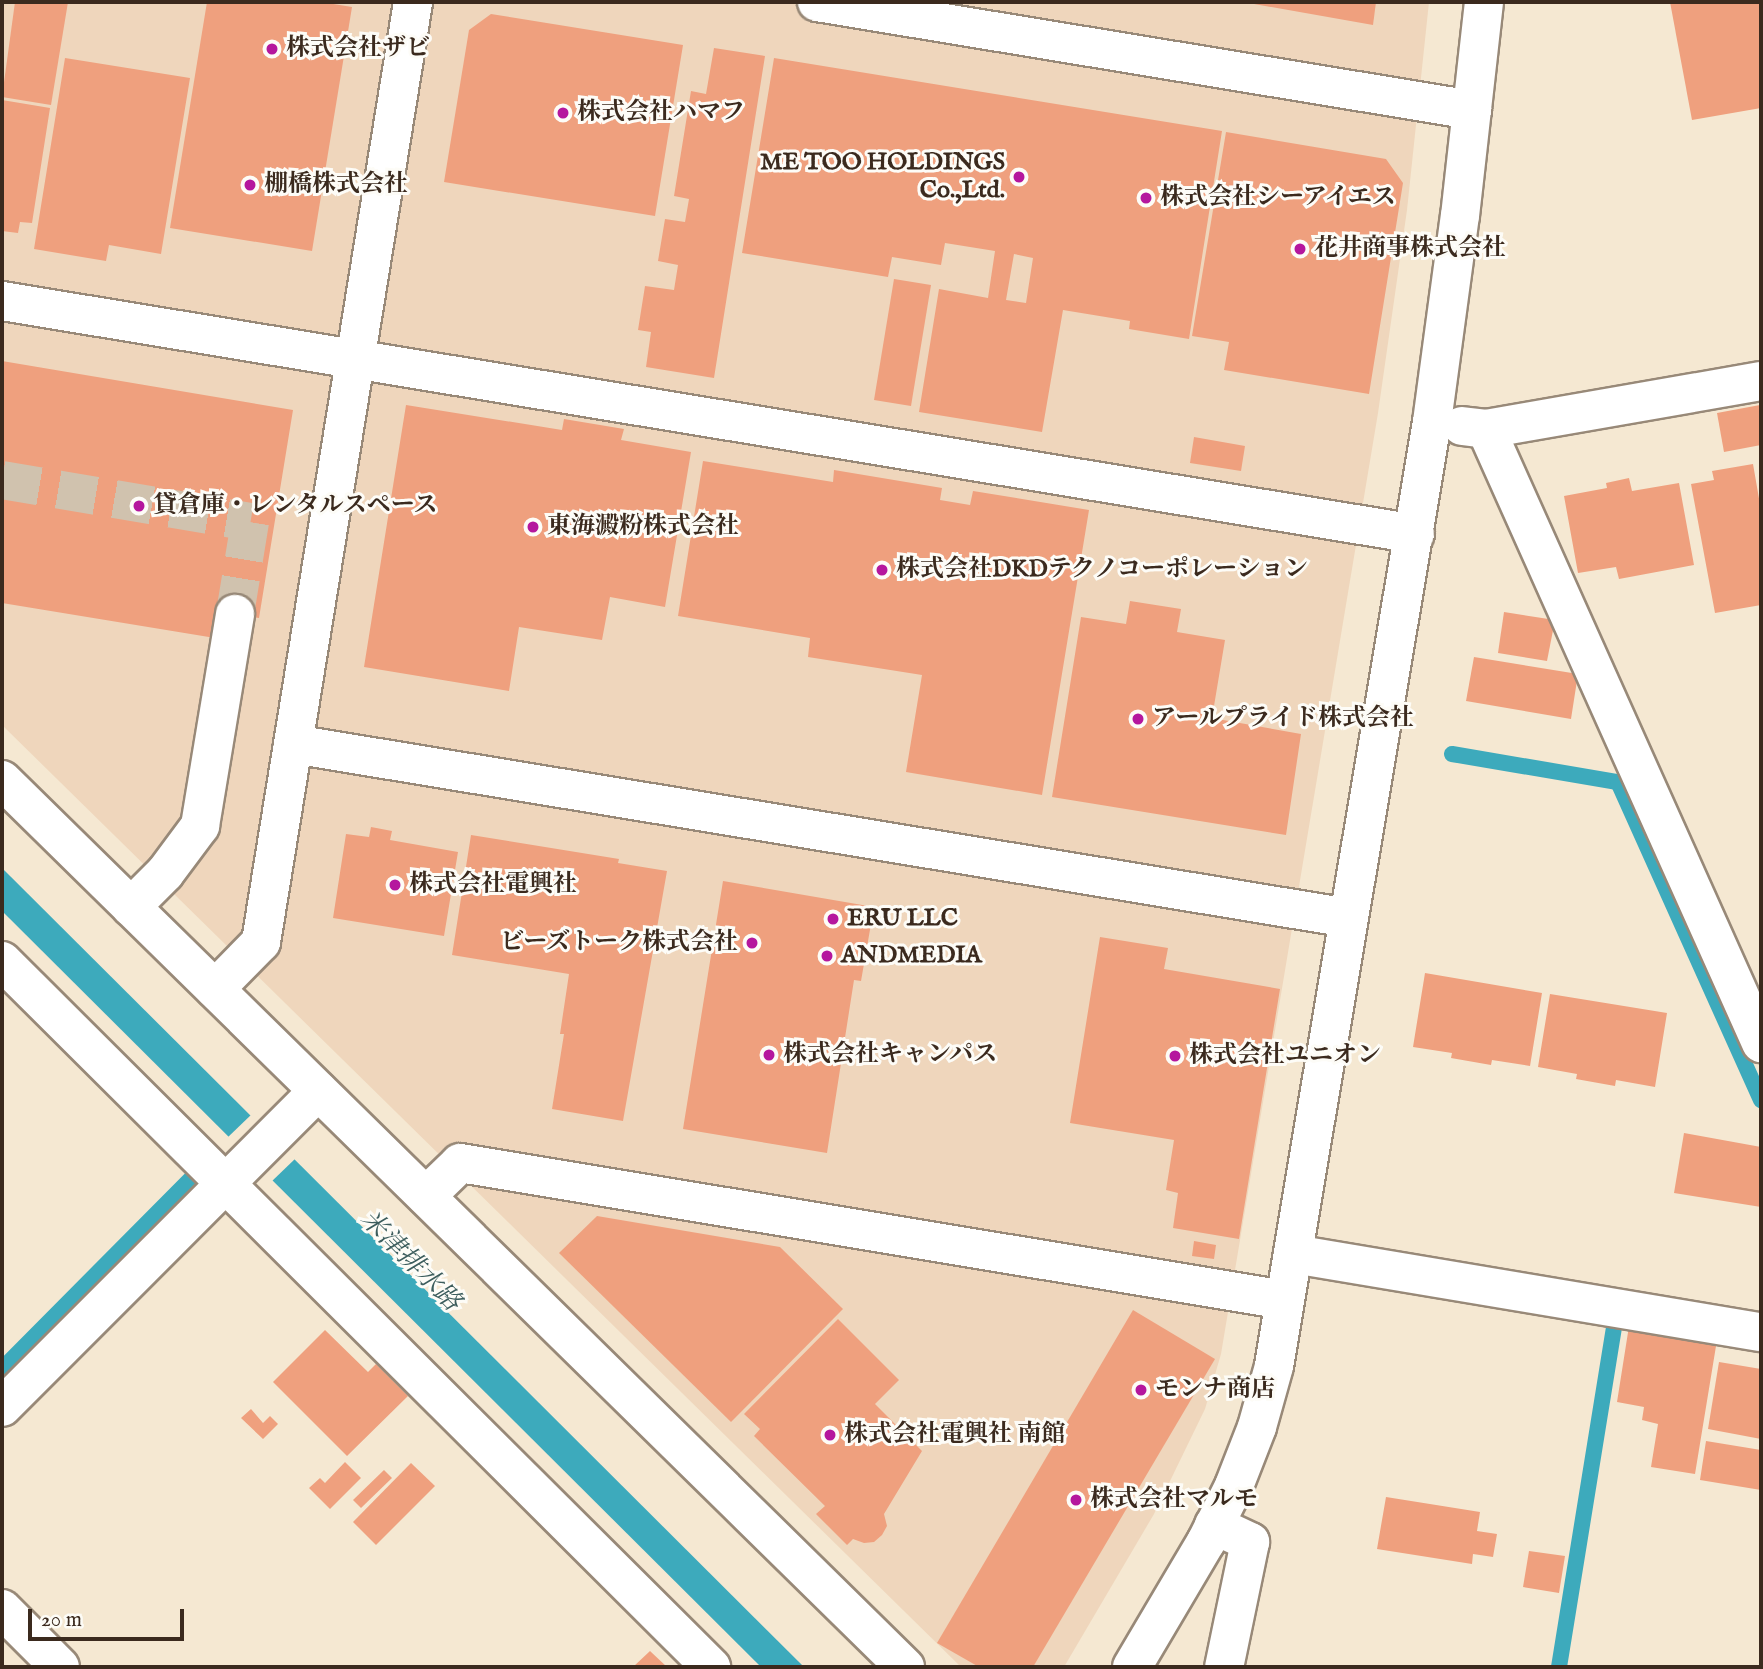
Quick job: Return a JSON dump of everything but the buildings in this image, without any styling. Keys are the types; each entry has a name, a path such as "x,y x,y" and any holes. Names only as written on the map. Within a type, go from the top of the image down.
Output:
{"street":[{"path":"215,989 261,943 414,2"},
{"path":"817,2 1472,110"},
{"path":"1132,1667 1234,1486 1257,1427 1274,1366 1415,534 1432,422 1484,2"},
{"path":"2,301 1415,534"},
{"path":"1432,422 1486,429 1761,382"},
{"path":"1486,429 1761,1043"},
{"path":"131,907 176,858 200,826 235,614"},
{"path":"293,744 1349,918"},
{"path":"2,780 905,1667"},
{"path":"2,961 232,1177 711,1667"},
{"path":"2,1407 318,1091"},
{"path":"426,1196 460,1163 1285,1300"},
{"path":"1293,1254 1761,1332"},
{"path":"1214,1525 1250,1542 1224,1667"},
{"path":"2,1609 60,1667"}],"shaded area":[{"path":"2,2 1429,2 1407,210 1378,413 1221,1354 1205,1409 1154,1514 1064,1667 961,1667 2,725"}],"water":[{"path":"2,868 804,1667 761,1667 2,911"}],"pier":[{"path":"253,1113 297,1157 270,1183 226,1139"}],"waterway":[{"path":"1452,754 1618,782 1761,1100"},
{"path":"2,1369 192,1178"},
{"path":"1559,1667 1615,1323"}],"tunnel":[{"path":"2,480 250,522 235,614"}],"place":[{"name":"株式会社ザビ","path":"272,49"},
{"name":"株式会社ハマフ","path":"563,113"},
{"name":"ME TOO HOLDINGS Co.,Ltd.","path":"1019,177"},
{"name":"棚橋株式会社","path":"250,185"},
{"name":"株式会社シーアイエス","path":"1146,198"},
{"name":"花井商事株式会社","path":"1300,249"},
{"name":"貸倉庫・レンタルスペース","path":"139,506"},
{"name":"東海澱粉株式会社","path":"533,527"},
{"name":"株式会社DKDテクノコーポレーション","path":"882,570"},
{"name":"アールプライド株式会社","path":"1138,719"},
{"name":"株式会社電興社","path":"395,885"},
{"name":"ERU LLC","path":"833,919"},
{"name":"ビーズトーク株式会社","path":"752,943"},
{"name":"ANDMEDIA","path":"827,956"},
{"name":"株式会社キャンパス","path":"769,1055"},
{"name":"株式会社ユニオン","path":"1175,1056"},
{"name":"モンナ商店","path":"1141,1390"},
{"name":"株式会社電興社 南館","path":"830,1435"},
{"name":"株式会社マルモ","path":"1076,1500"}],"water label":[{"name":"米津排水路","path":"410,1261"}]}
